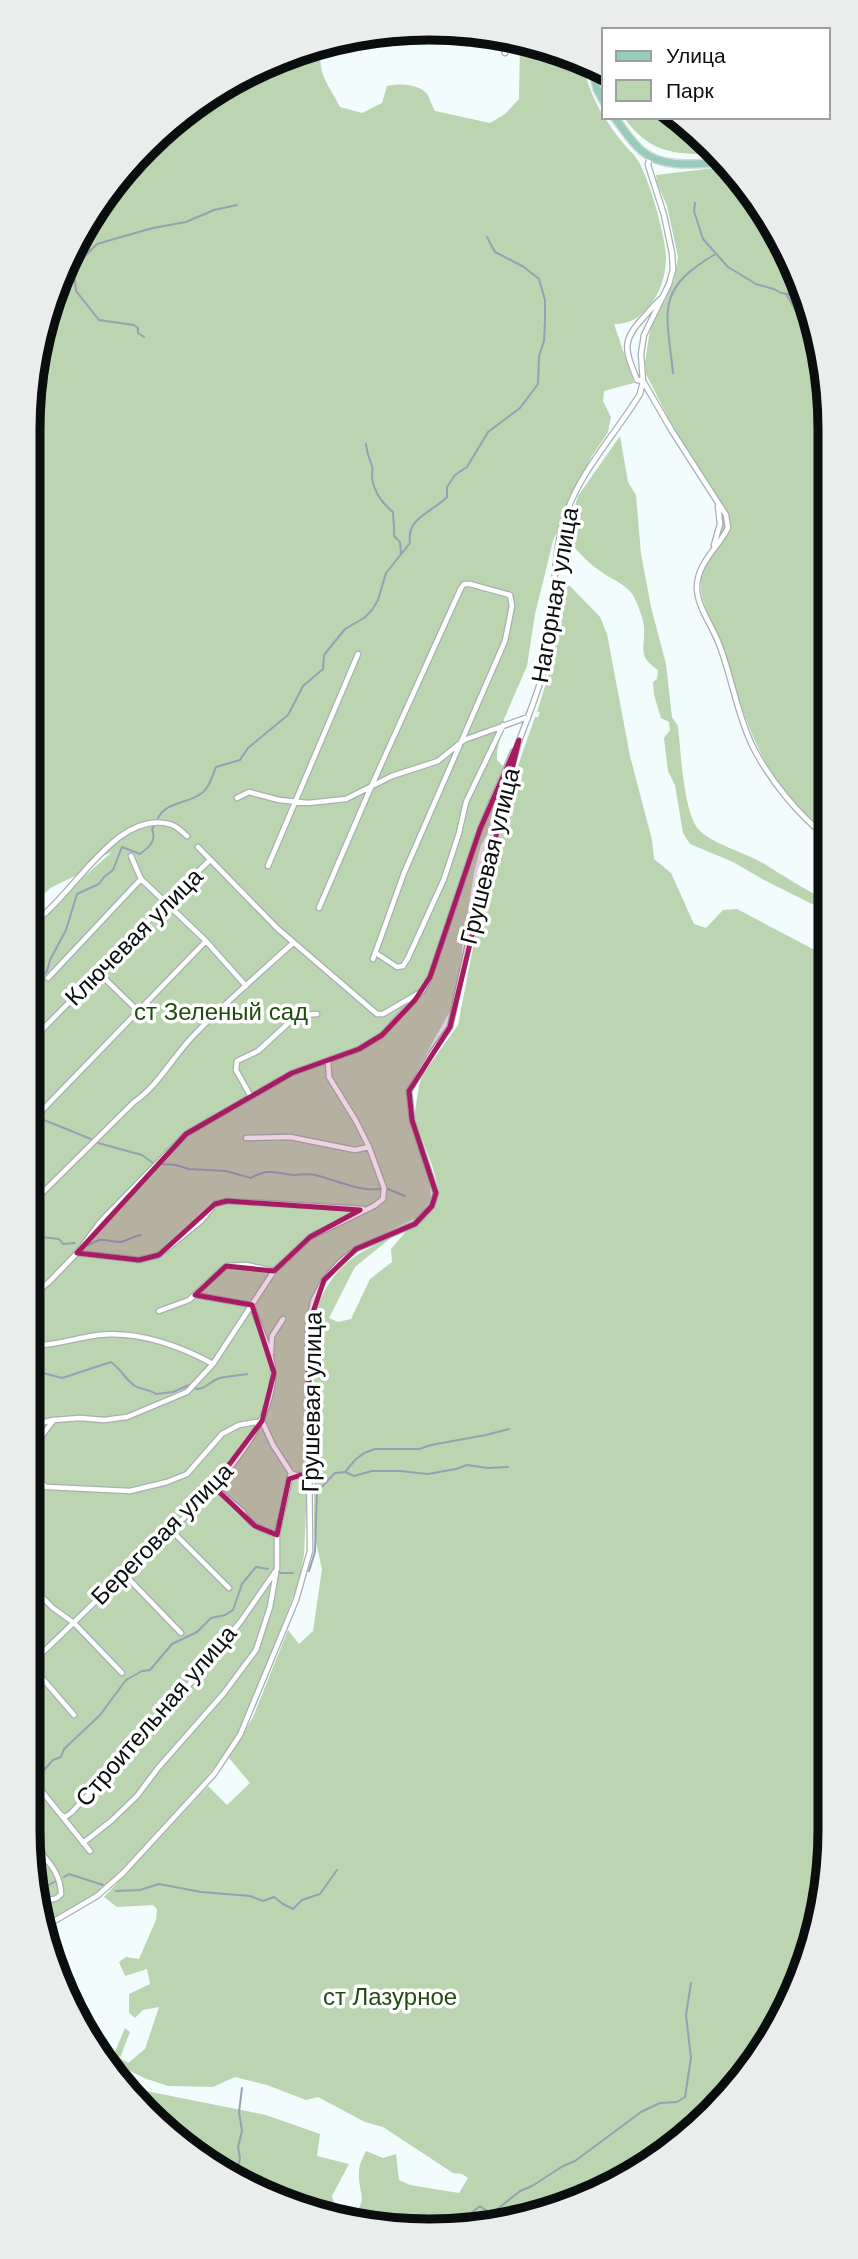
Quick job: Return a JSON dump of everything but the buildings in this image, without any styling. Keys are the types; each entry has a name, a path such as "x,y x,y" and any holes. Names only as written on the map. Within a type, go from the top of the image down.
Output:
{"main road":[{"path":"594,77 602,98"},
{"path":"616,119 640,149 650,156 672,163 711,162"}],"street":[{"path":"504,48 505,53"},
{"path":"650,156 648,165 664,215 673,270 644,335 641,354 643,381 726,516 728,528 722,540 710,552"},
{"path":"643,381 637,380 627,342 631,331 663,297"},
{"name":"Нагорная улица","path":"40,1289 78,1253 101,1221 186,1134 292,1073 359,1049 382,1035 423,990 430,977 480,829 542,680 564,520 572,497 633,406 643,388 643,381"},
{"path":"717,504 720,524 716,540 701,570 697,589 700,602 719,643 753,748 798,812 818,829"},
{"path":"320,908 371,787 461,588 464,584 470,584 510,595 512,606 505,641 404,873 373,959"},
{"path":"268,866 358,654"},
{"path":"237,798 249,792 256,792 295,802 324,803 346,799 392,776 438,761 464,740 528,716"},
{"path":"376,953 397,967 403,966 408,958 444,879 460,833 466,802 504,724"},
{"name":"Грушевая улица","path":"51,1923 97,1896 123,1873 214,1774 240,1735 304,1577 310,1551 308,1327 313,1301 324,1280 356,1249 415,1224 432,1206 436,1193 412,1120 409,1091 450,1027 482,880 519,740"},
{"path":"40,916 57,902 87,866 128,830 139,824 154,821 175,826 187,836"},
{"path":"198,847 293,943 377,1014 383,1014 423,990"},
{"path":"131,856 141,879 206,941 246,986"},
{"name":"Ключевая улица","path":"40,1032 165,902 210,860"},
{"path":"48,978 141,879"},
{"path":"40,1113 206,941"},
{"path":"40,1194 134,1102 149,1091 185,1044 293,943"},
{"path":"99,973 138,1011"},
{"path":"250,1095 236,1070 237,1061 258,1051 294,1018 301,1014 317,1014"},
{"path":"40,1423 80,1418 104,1420 127,1417 187,1392 213,1364 274,1270 310,1237 383,1199 385,1195 382,1180 369,1147 329,1077 328,1060"},
{"path":"246,1138 290,1137 355,1150 369,1147"},
{"path":"78,1253 139,1260 159,1255 201,1221 215,1204 227,1200 367,1209"},
{"path":"159,1311 180,1305 195,1295 226,1266 246,1265 274,1270"},
{"path":"195,1295 252,1305"},
{"name":"Береговая улица","path":"40,1655 172,1531 237,1458 262,1421 272,1390 274,1373 252,1305"},
{"path":"270,1358 272,1336 284,1319"},
{"path":"40,1344 119,1334 164,1342 213,1364"},
{"path":"40,1438 53,1420"},
{"path":"40,1486 130,1491 167,1482 187,1474 222,1434 239,1425 262,1421 272,1446 291,1473 298,1476 310,1472"},
{"path":"83,1843 137,1796 224,1693 256,1650 270,1607 277,1569 277,1535 291,1473"},
{"path":"40,1484 44,1486"},
{"path":"214,1486 255,1526 277,1535"},
{"path":"172,1531 229,1588"},
{"name":"Строительная улица","path":"61,1815 65,1817 71,1813 175,1702 241,1620 277,1569"},
{"path":"124,1574 181,1633"},
{"path":"40,1595 52,1608 74,1623 122,1674"},
{"path":"40,1677 74,1715"},
{"path":"40,1790 90,1851"},
{"path":"41,1853 58,1874 61,1882 61,1894 58,1898 47,1900"}],"highlighted area":[{"path":"519,740 450,1027 409,1091 412,1120 436,1193 432,1206 415,1224 356,1249 324,1280 308,1327 310,1472 289,1479 277,1535 255,1526 213,1486 262,1421 274,1373 252,1305 195,1295 226,1266 274,1271 310,1237 360,1210 227,1201 215,1204 159,1255 139,1260 77,1253 186,1134 292,1073 359,1049 382,1035 415,1000 430,977 480,829"}],"green space":[{"name":"ст Зеленый сад","path":"520,51 586,73 602,119 606,119 642,168 660,224 666,261 664,277 649,306 631,321 614,324 634,383 604,391 603,401 611,417 608,432 590,459 553,541 535,614 527,666 504,719 497,752 497,760 503,766 498,779 492,819 481,845 474,873 453,1006 416,1072 408,1092 410,1119 426,1167 431,1201 418,1217 350,1250 325,1275 312,1297 305,1328 308,1469 304,1555 299,1581 279,1634 233,1742 207,1777 120,1873 98,1892 51,1921 44,1881 40,1830 40,915 112,852 52,887 40,897 40,429 44,378 53,328 80,257 121,192 154,154 192,121 257,80 322,55 322,72 340,107 362,113 382,103 387,86 398,85 409,85 424,91 435,111 490,123 505,114 519,99"},
{"path":"625,119 663,119 704,154 664,150 634,130"},
{"path":"716,168 737,192 766,235 788,280 805,328 814,378 818,429 818,827 780,785 762,756 748,724 701,591 704,569 728,532 727,527 715,545 720,528 719,508 728,526 728,515 676,433 646,374 650,330 674,281 678,257 667,206 656,175"},
{"path":"620,436 628,482 636,495 641,554 666,664 672,717 678,726 686,797 694,823 713,840 763,863 818,896 818,907 733,862 690,844 683,833 675,785 668,771 664,738 670,730 669,722 661,718 654,695 653,682 657,679 658,670 645,656 644,625 639,608 627,589 590,564 566,536 578,496"},
{"name":"ст Лазурное","path":"563,586 570,586 600,617 607,634 630,756 652,840 654,859 671,873 694,924 706,928 723,910 737,909 818,952 817,1855 805,1931 778,2002 737,2067 704,2105 685,2122 623,2167 554,2198 530,2206 480,2215 404,2218 357,2212 362,2201 359,2169 366,2151 383,2158 396,2154 399,2180 410,2185 459,2193 468,2178 453,2173 383,2127 365,2122 318,2097 306,2100 267,2085 235,2077 213,2087 168,2086 120,2066 113,2056 125,2028 130,2032 120,2058 128,2063 145,2049 159,2007 143,2010 135,2018 129,2013 129,1994 150,1984 147,1969 125,1976 119,1962 126,1957 139,1959 156,1920 157,1909 153,1905 117,1907 104,1897 208,1786 227,1805 250,1783 229,1758 253,1717 288,1630 299,1644 313,1631 322,1569 314,1534 314,1313 335,1274 353,1258 392,1237 355,1267 329,1318 338,1322 351,1319 370,1279 392,1262 391,1249 408,1229 423,1220 434,1208 439,1192 414,1118 419,1086 422,1075 458,1025 488,870 509,791 535,717 538,717 540,712 537,712 553,660"},
{"path":"140,2090 266,2115 320,2134 317,2156 349,2164 332,2196 335,2207 280,2189 235,2167 192,2138"}],"waterway":[{"path":"695,203 694,211 703,239 728,267 756,284 794,295"},
{"path":"80,257 97,244 186,222 214,210 237,205"},
{"path":"158,818 167,808 205,791 216,767 240,760 248,748 288,715 303,686 323,669 324,655 345,629 372,610 386,573 410,543 410,535 416,522 447,497 447,487 455,475 467,467 488,432 520,408 538,384 545,321 545,300 539,279 524,267 495,252 487,237"},
{"path":"673,373 668,334 669,305 673,292 681,280 714,255"},
{"path":"72,275 76,291 99,320 134,325 144,337"},
{"path":"786,294 803,323"},
{"path":"366,444 373,483 379,497 393,512 394,536 400,542 401,554"},
{"path":"40,978 47,971 66,930 77,894 99,884 113,870 122,847 140,854 146,849 153,840 154,826"},
{"path":"40,1118 91,1139"},
{"path":"98,1143 142,1155 153,1163"},
{"path":"161,1164 226,1171 251,1178 267,1172 312,1174 356,1187 380,1189"},
{"path":"388,1189 405,1196"},
{"path":"87,1246 101,1240 120,1242 141,1235"},
{"path":"40,1237 59,1239 63,1244 75,1243"},
{"path":"40,1374 62,1378 111,1362 135,1386 156,1394 173,1392 189,1385"},
{"path":"196,1389 217,1379 247,1374"},
{"path":"346,1471 364,1453 375,1449 419,1449 509,1429"},
{"path":"309,1571 315,1552 317,1492 335,1473 345,1472 354,1476 372,1471 428,1474 467,1465 508,1467"},
{"path":"40,1775 53,1760 61,1757 64,1749 100,1715 126,1680 142,1671 150,1670 172,1644 197,1632 211,1618 233,1610 242,1584 256,1567 268,1569"},
{"path":"280,1573 293,1573"},
{"path":"116,1891 140,1890 159,1884 201,1892 250,1896 263,1901 274,1897 293,1909 302,1900 320,1894 337,1870"},
{"path":"64,1877 69,1874 103,1885"},
{"path":"45,1884 56,1881"},
{"path":"467,2217 480,2206 487,2211 495,2211 520,2191 575,2161 641,2112 660,2103 677,2102 685,2097 691,2058 686,2015 691,1983"},
{"path":"238,2168 240,2158 238,2147 242,2131 239,2112 242,2088"}]}
